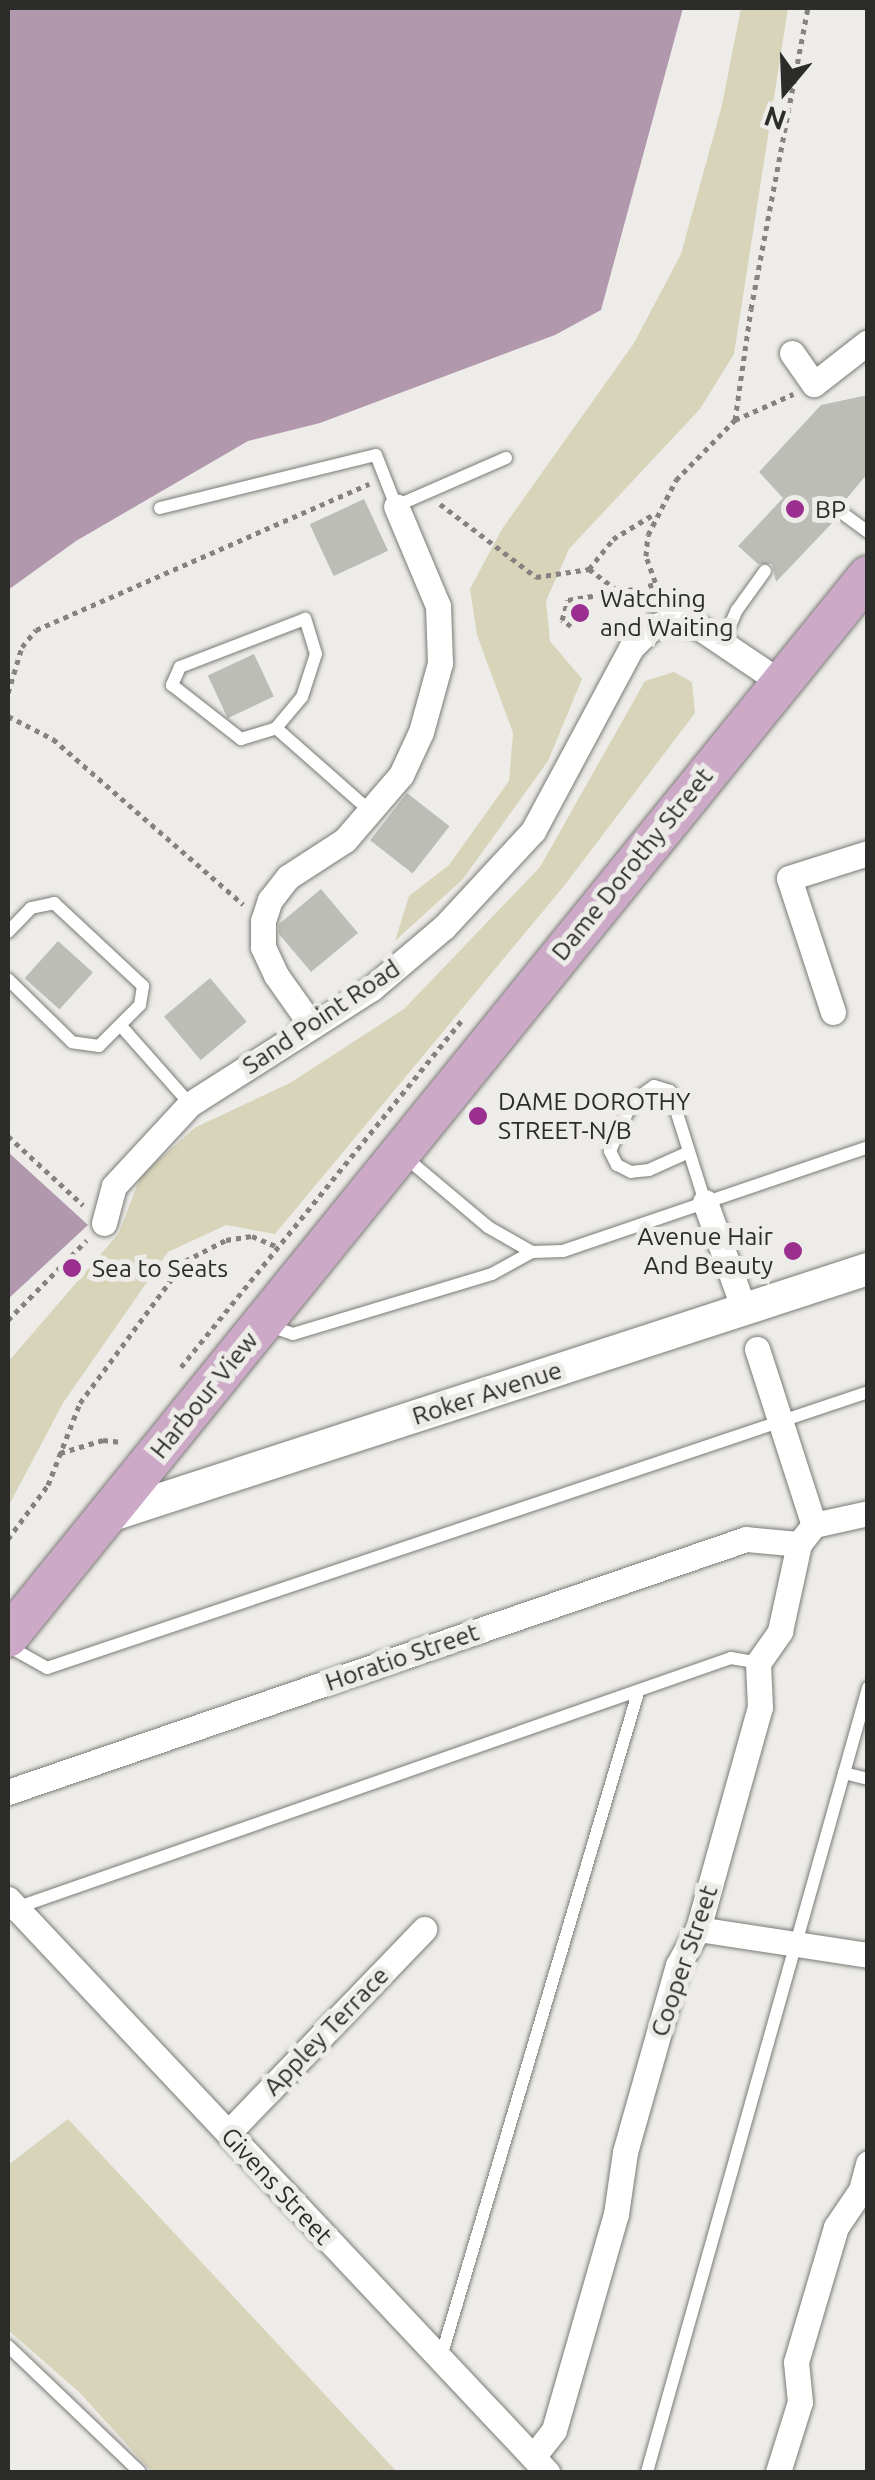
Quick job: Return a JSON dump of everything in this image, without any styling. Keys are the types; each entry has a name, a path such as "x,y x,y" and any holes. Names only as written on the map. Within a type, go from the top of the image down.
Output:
{"main road":[{"name":"Dame Dorothy Street","path":"399,1152 868,576"},
{"name":"Harbour View","path":"8,1636 399,1152"}],"street":[{"path":"792,353 814,384 868,342"},
{"path":"312,1026 276,975 263,947 263,921 270,900 288,877 345,840 400,775 421,732 440,663 438,606 392,494"},
{"path":"672,621 698,626 780,682"},
{"name":"Sand Point Road","path":"104,1222 114,1186 190,1104 372,988 444,927 532,831 631,648 652,627 672,621"},
{"path":"834,1012 789,878 868,853"},
{"path":"706,1202 744,1309"},
{"name":"Roker Avenue","path":"106,1517 868,1269"},
{"path":"757,1349 781,1423 807,1534"},
{"name":"Horatio Street","path":"8,1792 746,1539 807,1534 868,1513"},
{"name":"Cooper Street","path":"540,2465 554,2430 616,2214 625,2152 678,1966 698,1929 760,1707 758,1663 780,1630 807,1534"},
{"name":"Givens Street","path":"12,1904 540,2465"},
{"name":"Appley Terrace","path":"228,2134 424,1929"},
{"path":"698,1929 868,1955"},
{"path":"778,2472 800,2402 796,2362 836,2227 861,2190 868,2163"}],"lane":[{"path":"160,508 376,454 392,494 426,494 506,458"},
{"path":"842,513 868,532"},
{"path":"722,640 737,610 765,571"},
{"path":"305,619 316,654 302,697 276,728 242,739 172,685 180,668 305,619"},
{"path":"276,728 370,811"},
{"path":"8,932 31,908 54,903 143,986 140,1006 99,1046 72,1042 8,979"},
{"path":"120,1026 190,1104"},
{"path":"689,1152 649,1170 631,1172 617,1165 610,1152 627,1113 654,1086 670,1091 706,1202"},
{"path":"262,1323 294,1334 492,1274 532,1252 563,1251 868,1147"},
{"path":"399,1152 488,1227 532,1252"},
{"path":"8,1646 47,1668 868,1392"},
{"path":"12,1904 638,1693 730,1658 758,1663"},
{"path":"647,2472 868,1688"},
{"path":"440,2359 638,1693"},
{"path":"844,1773 868,1779"},
{"path":"8,2346 140,2472"}],"path":[{"path":"735,420 750,310 808,8"},
{"path":"672,621 654,585 646,556 656,514 676,480 735,420 814,384"},
{"path":"8,693 22,647 36,630 374,482 392,494"},
{"path":"426,494 536,577 588,569 613,538 656,514"},
{"path":"588,569 619,592"},
{"path":"571,626 562,620 568,600 654,585"},
{"path":"8,716 53,738 263,921"},
{"path":"8,1136 104,1222 8,1320"},
{"path":"8,1538 48,1485 80,1402 185,1261 226,1240 252,1236 276,1246"},
{"path":"60,1452 103,1440 122,1442"}],"shaded area":[{"path":"8,8 683,8 601,310 555,335 320,423 248,441 76,541 8,590"},
{"path":"741,8 788,8 734,354 700,409 569,549 546,601 550,641 582,679 548,761 463,879 395,941 409,896 449,865 509,781 513,733 477,635 470,589 502,529 634,343 681,254 722,105"},
{"path":"674,672 692,682 695,713 564,886 275,1234 226,1225 168,1252 63,1403 8,1507 8,1362 119,1233 141,1175 196,1127 290,1083 404,1009 540,867 645,681"},
{"path":"8,1152 88,1225 8,1299"},
{"path":"68,2119 397,2472 152,2472 79,2392 8,2330 8,2165"}],"building":[{"path":"868,395 868,473 843,503 833,508 835,520 776,582 772,564 758,564 738,546 783,498 759,472 821,405"},
{"path":"364,499 388,551 334,576 310,524"},
{"path":"254,654 274,697 228,718 208,676"},
{"path":"407,793 450,826 413,874 370,840"},
{"path":"321,889 358,933 311,972 279,934 279,924"},
{"path":"58,941 93,972 59,1010 25,978"},
{"path":"210,978 247,1022 201,1060 164,1017"}],"place":[{"name":"BP","path":"795,509"},
{"name":"Watching and Waiting","path":"580,613"},
{"name":"DAME DOROTHY STREET-N/B","path":"478,1116"},
{"name":"Avenue Hair And Beauty","path":"793,1251"},
{"name":"Sea to Seats","path":"72,1268"}]}
